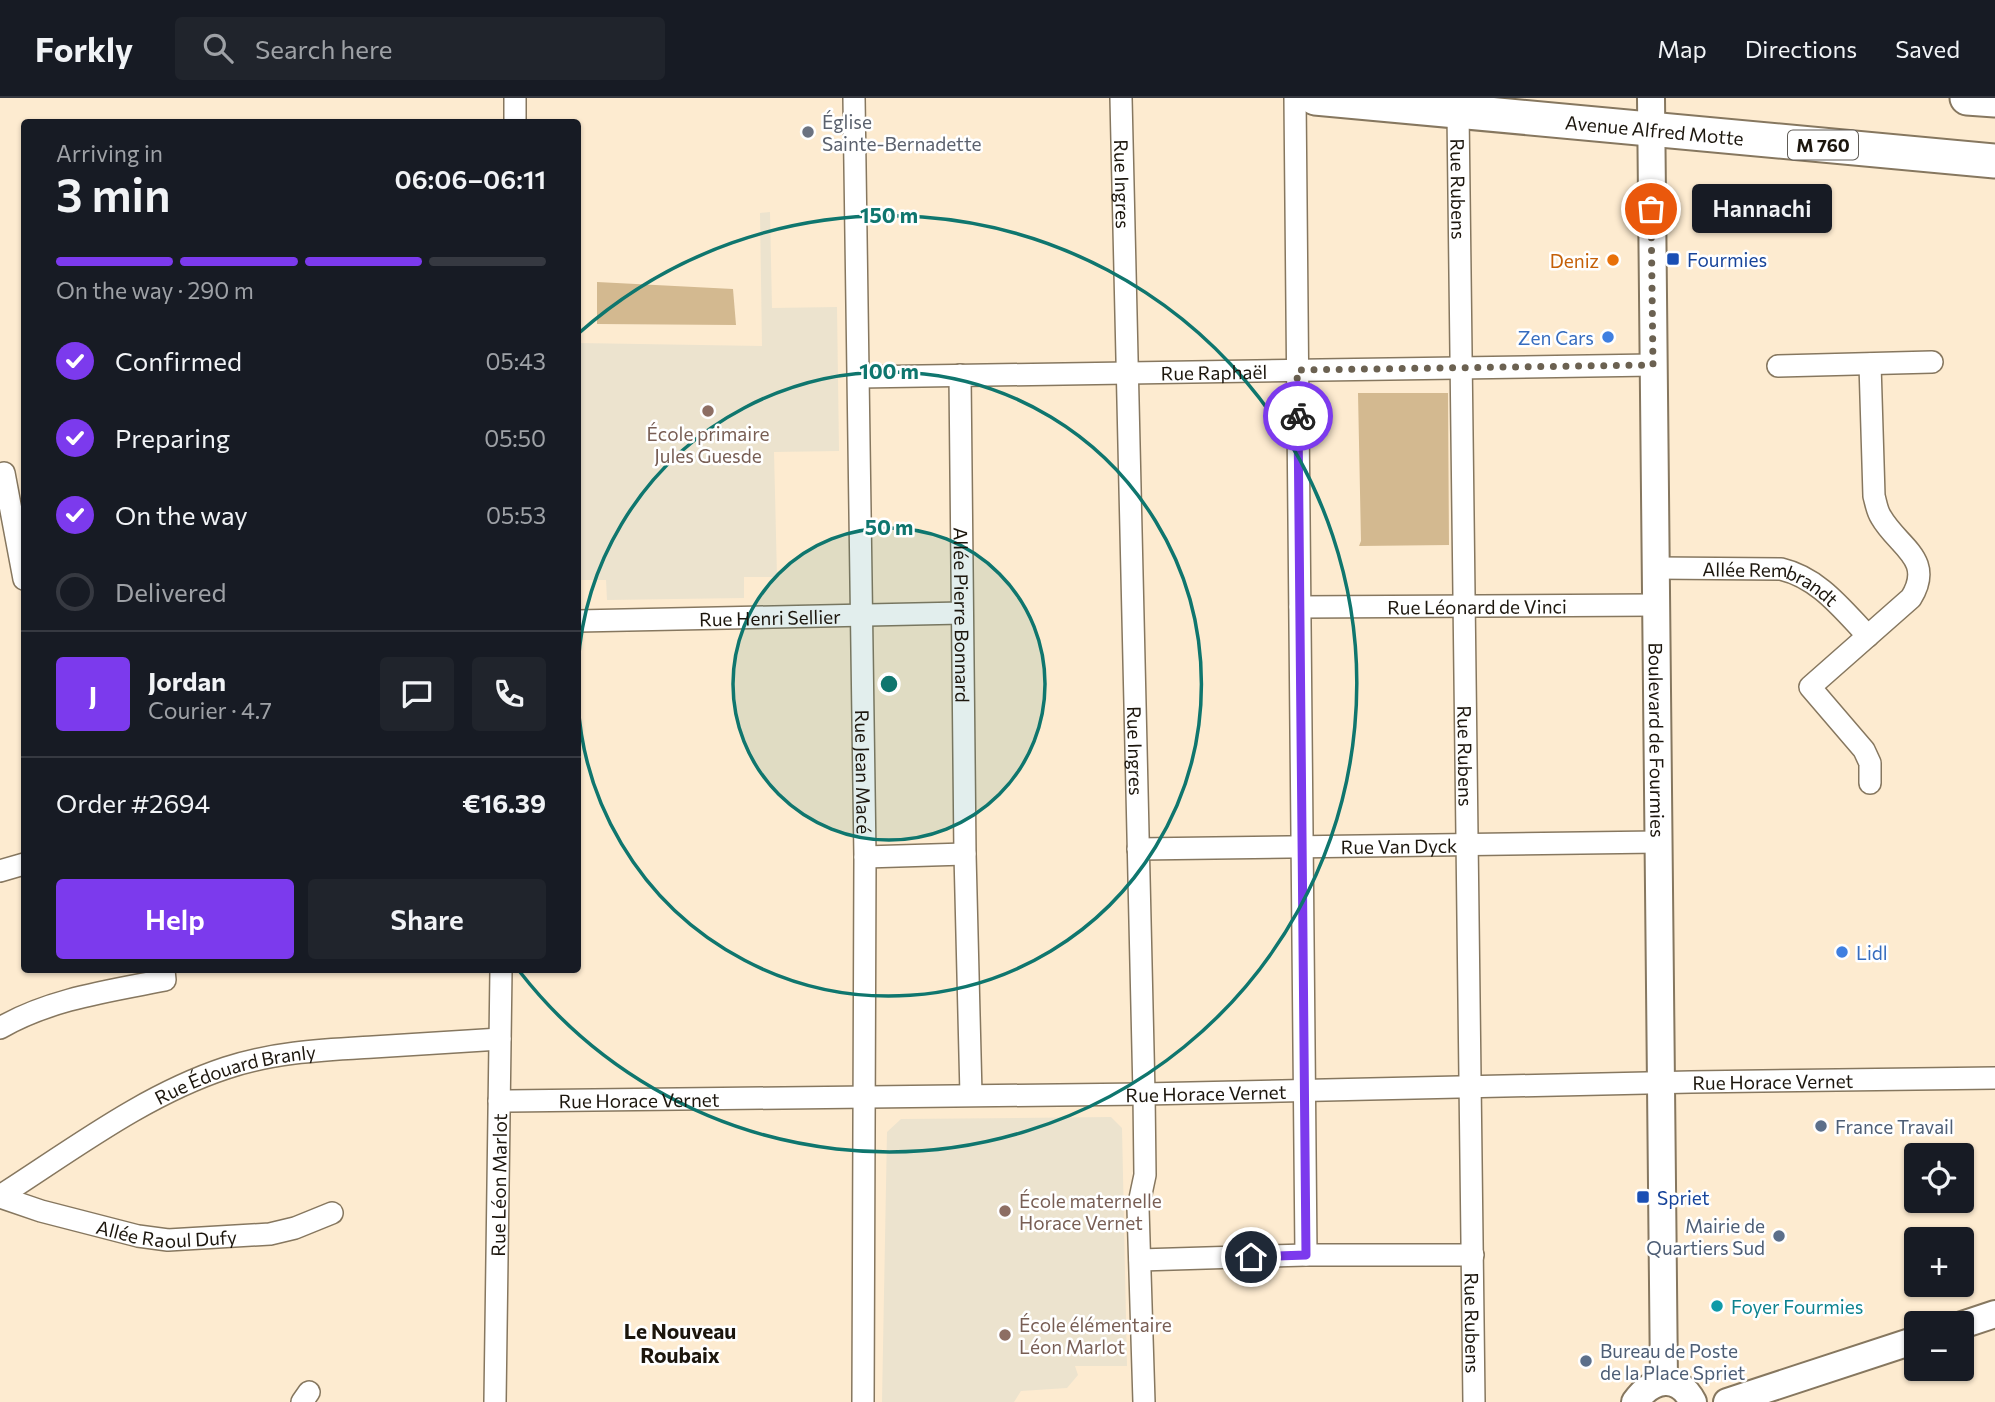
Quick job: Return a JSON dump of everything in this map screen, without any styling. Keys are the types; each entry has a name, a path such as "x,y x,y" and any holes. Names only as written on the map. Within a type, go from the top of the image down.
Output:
{"main road":[{"name":"Avenue Alfred Motte","path":"1315,98 1458,112 1651,114 1995,161"},
{"path":"1967,98 1995,100"}],"street":[{"path":"515,98 515,119"},
{"name":"Rue Jean Macé","path":"854,98 865,857 863,1402"},
{"name":"Rue Ingres","path":"1121,98 1144,1094 1145,1175 1138,1208 1144,1402"},
{"path":"1295,98 1306,1255"},
{"name":"Rue Rubens","path":"1458,112 1475,1402"},
{"name":"Boulevard de Fourmies","path":"1651,114 1664,1381"},
{"path":"1778,366 1933,362"},
{"path":"1870,364 1876,506 1886,525 1912,554 1920,572 1919,581 1911,598 1810,687 1864,750 1870,764 1870,783"},
{"name":"Rue Raphaël","path":"859,377 1653,365"},
{"name":"Allée Pierre Bonnard","path":"960,375 965,854 971,1095"},
{"path":"9,472 21,558"},
{"name":"Allée Rembrandt","path":"1655,568 1792,571 1827,593 1868,636"},
{"name":"Rue Léonard de Vinci","path":"1300,607 1656,606"},
{"name":"Rue Henri Sellier","path":"581,621 962,613"},
{"name":"Rue Van Dyck","path":"1138,849 1658,842"},
{"path":"865,857 965,854"},
{"path":"0,871 21,865"},
{"path":"0,1028 61,1002 165,979 164,973"},
{"name":"Rue Léon Marlot","path":"495,1402 501,973"},
{"name":"Rue Édouard Branly","path":"0,1196 148,1103 190,1082 233,1066 304,1051 500,1039"},
{"name":"Rue Horace Vernet","path":"499,1101 1144,1094 1995,1078"},
{"name":"Allée Raoul Dufy","path":"0,1196 41,1211 138,1236 168,1240 271,1234 332,1213"},
{"path":"1140,1260 1306,1255 1473,1255"},
{"path":"1974,1321 1995,1314"},
{"path":"1727,1402 1904,1344"},
{"path":"1635,1402 1646,1389 1664,1381 1680,1386 1688,1392 1693,1402"}],"shaded area":[{"name":"École primaire Jules Guesde","path":"770,212 772,308 837,307 839,451 774,452 777,577 744,577 744,598 607,600 606,580 581,580 581,343 762,346 760,213"},
{"path":"597,282 733,289 736,325 597,324"},
{"path":"1358,393 1448,393 1449,545 1359,546"},
{"name":"École maternelle Horace Vernet","path":"1111,1117 1122,1128 1127,1366 1075,1366 1078,1375 1067,1388 1021,1391 1014,1402 882,1402 887,1132 901,1119"}],"way so far":[{"path":"1298,416 1297,370 1653,365 1651,209"}],"place":[{"name":"Église Sainte-Bernadette","path":"808,132"},
{"name":"Hannachi","path":"1651,209"},
{"name":"Fourmies","path":"1673,259"},
{"name":"Deniz","path":"1613,260"},
{"name":"Zen Cars","path":"1608,337"},
{"name":"École primaire Jules Guesde","path":"708,411"},
{"name":"Lidl","path":"1842,952"},
{"name":"France Travail","path":"1821,1126"},
{"name":"Spriet","path":"1643,1197"},
{"name":"École maternelle Horace Vernet","path":"1005,1211"},
{"name":"Mairie de Quartiers Sud","path":"1779,1236"},
{"name":"Foyer Fourmies","path":"1717,1306"},
{"name":"École élémentaire Léon Marlot","path":"1005,1335"},
{"name":"Bureau de Poste de la Place Spriet","path":"1586,1361"}],"district":[{"name":"Le Nouveau Roubaix","path":"680,1342"}],"route":[{"path":"1251,1257 1306,1255 1298,416"}]}
